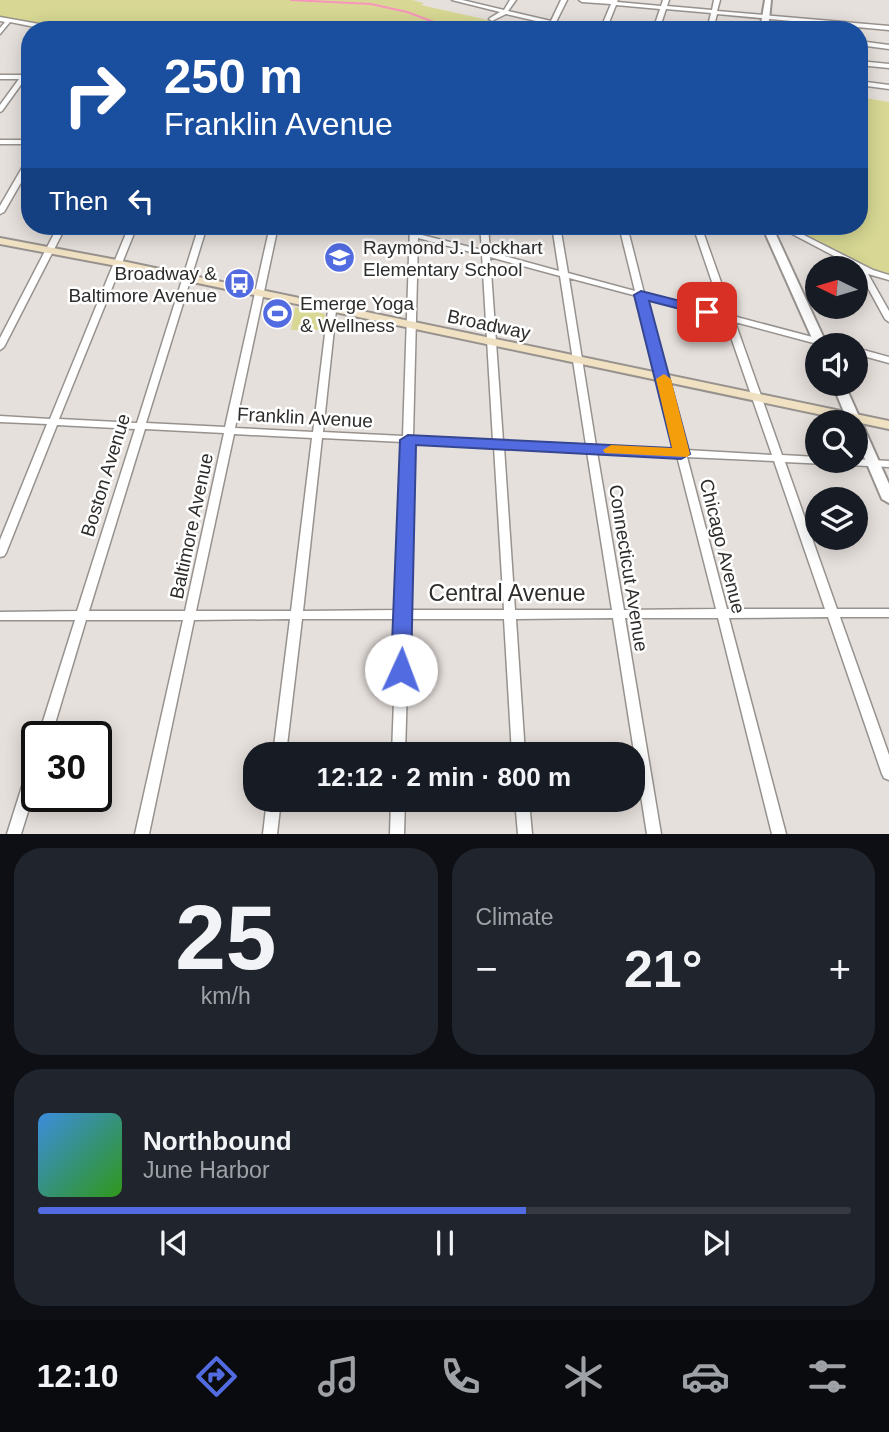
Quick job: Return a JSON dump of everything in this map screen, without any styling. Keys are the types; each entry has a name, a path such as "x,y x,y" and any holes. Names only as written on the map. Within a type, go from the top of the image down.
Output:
{"main road":[{"name":"Broadway","path":"0,241 578,359 808,410"},
{"name":"Broadway","path":"868,423 889,425"}],"street":[{"path":"460,0 544,21"},
{"path":"492,19 505,12 513,0"},
{"path":"554,21 564,0"},
{"path":"582,0 665,3 714,11 823,21"},
{"path":"712,21 717,0"},
{"path":"765,21 768,0"},
{"path":"607,21 615,1"},
{"path":"659,21 665,3"},
{"path":"0,19 21,22"},
{"path":"0,32 9,20"},
{"path":"868,26 889,28"},
{"path":"868,44 889,47"},
{"path":"868,63 889,66"},
{"path":"0,77 21,77"},
{"path":"0,110 21,83"},
{"path":"868,84 889,87"},
{"path":"0,142 21,142"},
{"path":"0,212 20,179"},
{"path":"0,347 57,235"},
{"path":"0,553 128,235"},
{"name":"Boston Avenue","path":"49,721 201,235"},
{"name":"Baltimore Avenue","path":"142,834 272,235"},
{"path":"399,742 414,235"},
{"path":"429,235 486,254 805,339"},
{"path":"485,235 518,742"},
{"name":"Connecticut Avenue","path":"558,235 654,834"},
{"name":"Chicago Avenue","path":"625,235 779,834"},
{"path":"700,235 889,774"},
{"path":"771,235 815,333"},
{"path":"799,235 841,256"},
{"path":"868,269 889,278"},
{"path":"868,281 889,319"},
{"path":"281,742 332,310"},
{"path":"868,354 889,360"},
{"name":"Franklin Avenue","path":"0,419 805,459"},
{"path":"868,452 889,499"},
{"name":"Franklin Avenue","path":"868,463 889,464"},
{"name":"Central Avenue","path":"0,616 889,613"},
{"path":"14,834 21,812"},
{"path":"270,834 273,812"},
{"path":"397,834 398,812"},
{"path":"523,812 525,834"}],"green space":[{"path":"0,0 412,0 424,3 421,5 492,21 22,21 0,17"},
{"path":"868,98 889,102 889,274 868,266 868,256 847,256 804,235 868,235"},
{"path":"295,307 325,314 323,330 291,330"}],"waterway":[{"path":"291,0 371,4 407,12 431,21"}],"slow traffic":[{"path":"611,450 681,454 664,379"}],"place":[{"name":"Raymond J. Lockhart Elementary School","path":"340,258"},
{"name":"Broadway & Baltimore Avenue","path":"240,284"},
{"name":"Emerge Yoga & Wellness","path":"277,314"}],"route":[{"path":"401,670 408,440 681,454 641,295 707,312"}]}
